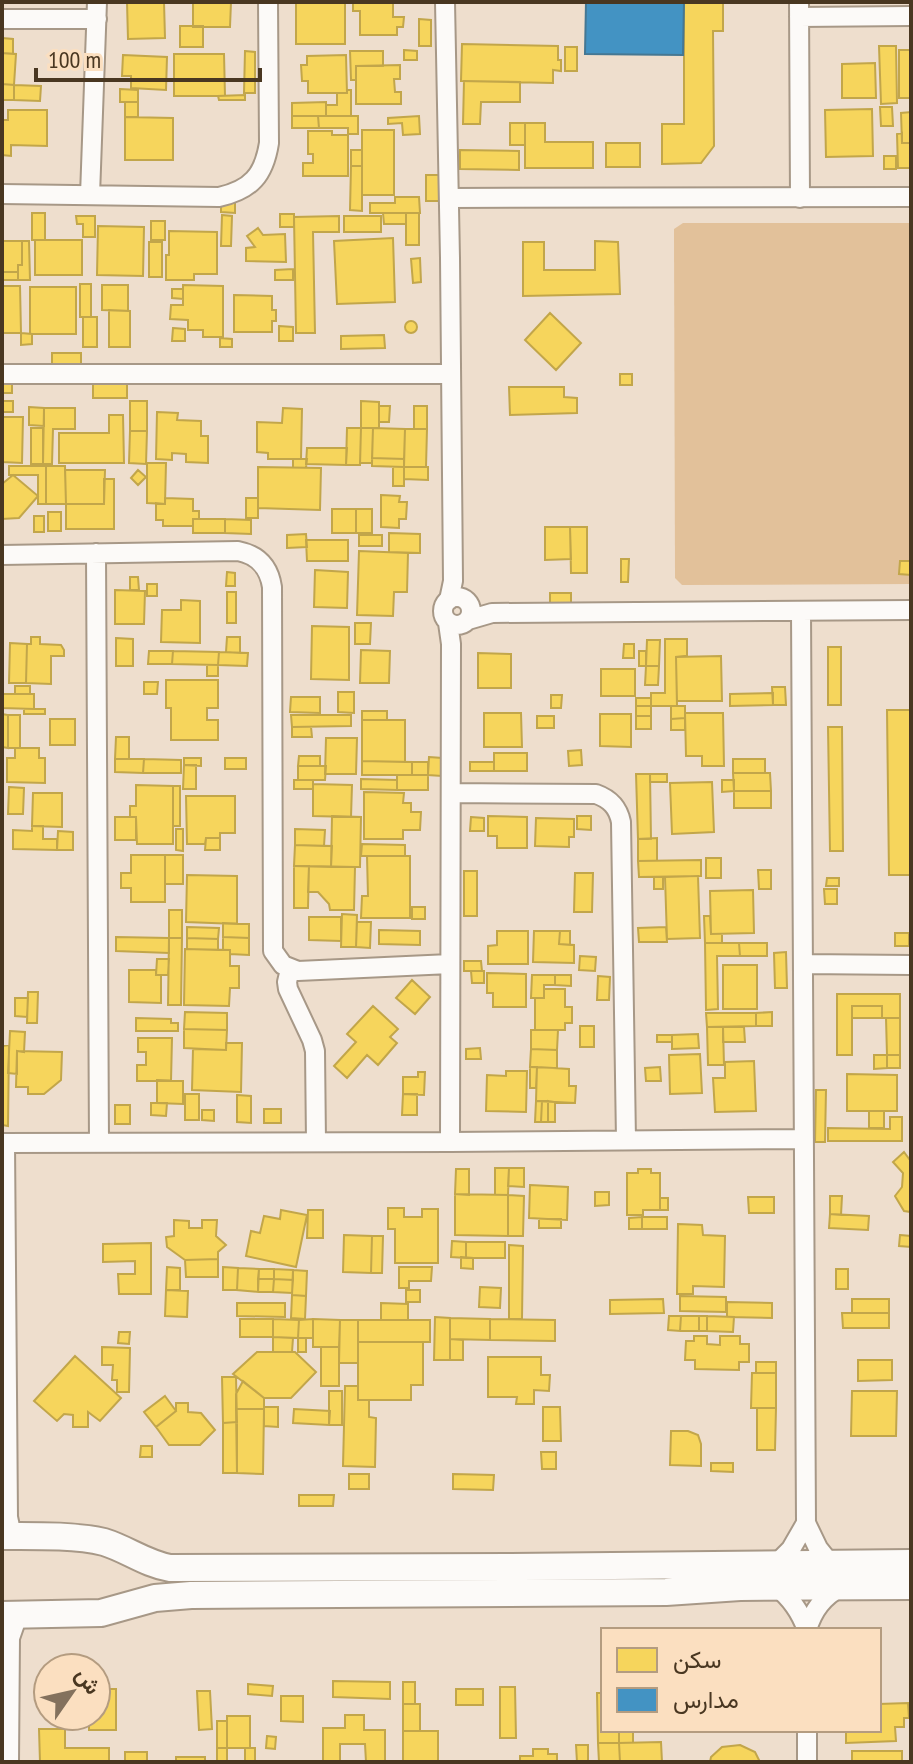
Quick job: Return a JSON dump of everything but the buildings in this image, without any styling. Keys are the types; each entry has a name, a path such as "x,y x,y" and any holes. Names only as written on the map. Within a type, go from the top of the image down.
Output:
{"main road":[{"path":"6,1531 94,1540 119,1547 151,1564 170,1568 511,1567 836,1575 911,1586"},
{"path":"836,1575 911,1563"},
{"path":"151,1564 155,1598"},
{"path":"8,1621 101,1613 155,1598 191,1595 666,1592 777,1575"}],"street":[{"path":"2,194 219,197 249,185 260,174 267,159 269,143 268,2"},
{"path":"445,2 453,581 459,612 451,644 450,1142"},
{"path":"800,198 799,9 911,16"},
{"path":"2,19 97,10 90,195"},
{"path":"449,198 911,197"},
{"path":"2,374 451,374"},
{"path":"2,555 238,551 255,557 267,570 272,587 272,943 277,959 298,971 450,964"},
{"path":"96,553 99,1143"},
{"path":"459,612 911,610"},
{"path":"801,611 806,1523 836,1575 808,1628"},
{"path":"451,793 588,793 604,796 616,807 621,822 626,1140"},
{"path":"803,964 911,965"},
{"path":"290,969 288,989 315,1051 316,1142"},
{"path":"6,1531 4,1143 804,1139"},
{"path":"806,1523 777,1575 806,1628"},
{"path":"8,1621 9,1762"},
{"path":"807,1732 807,1762"}],"shaded area":[{"path":"683,223 911,223 911,584 682,585 675,578 674,229"}]}
